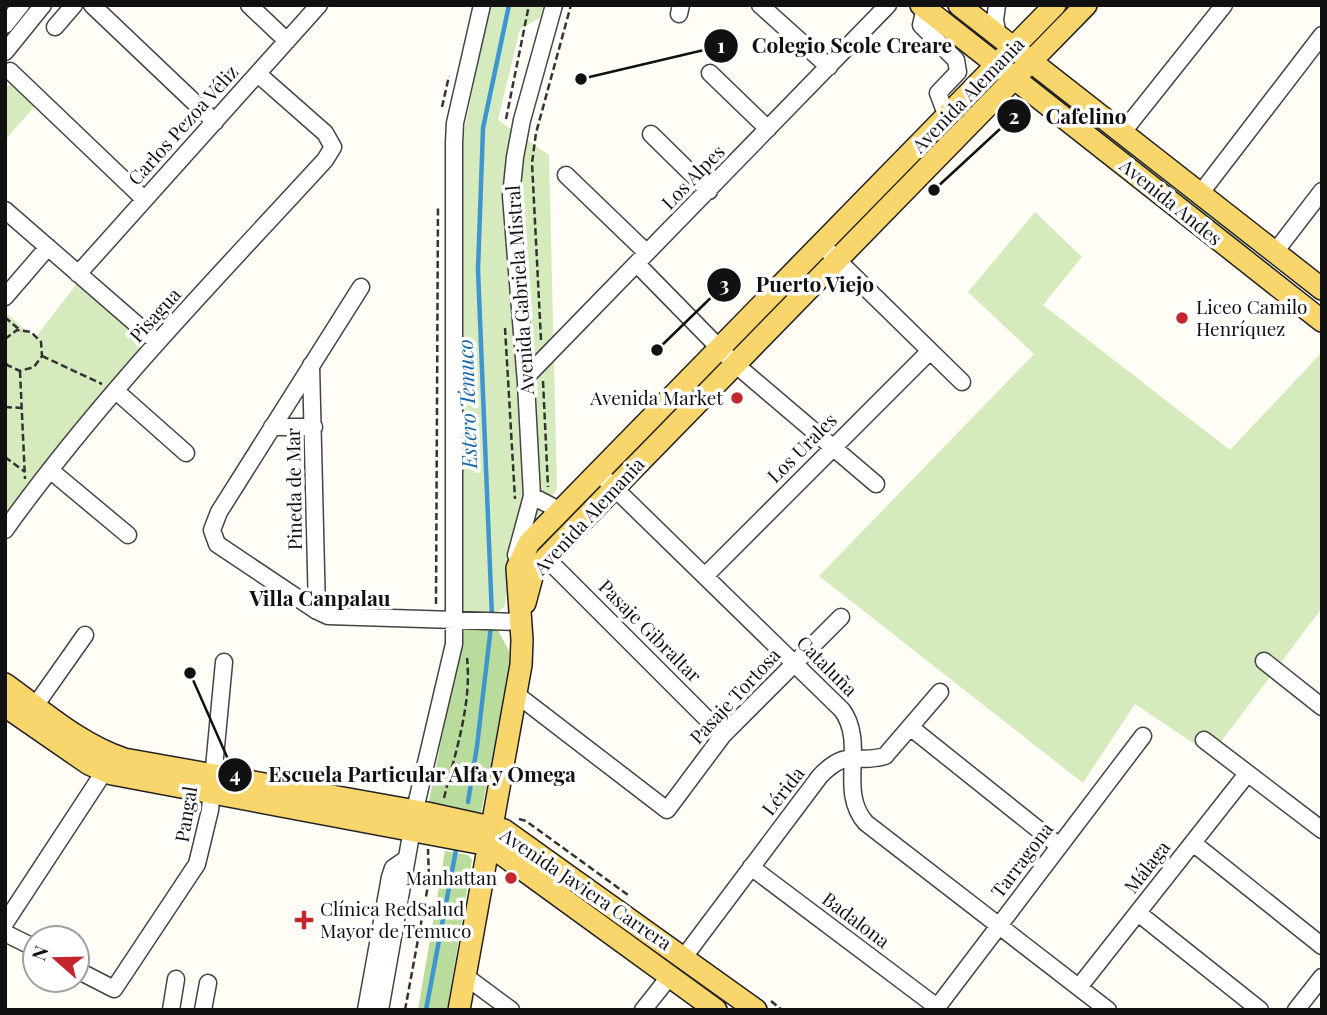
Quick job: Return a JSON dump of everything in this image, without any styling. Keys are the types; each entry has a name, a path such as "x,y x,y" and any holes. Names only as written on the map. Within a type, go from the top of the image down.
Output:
{"main road":[{"name":"Avenida Andes","path":"959,5 1322,289"},
{"name":"Avenida Alemania","path":"514,622 533,573 546,558 615,488 822,245 998,64 1006,42 1032,30 1055,5"},
{"name":"Avenida Alemania","path":"514,622 517,568 529,542 556,509 838,261 1086,5"},
{"name":"Avenida Andes","path":"930,20 998,64 1322,321"},
{"path":"459,1010 521,665 514,622"},
{"name":"Avenida Javiera Carrera","path":"7,693 89,764 104,772 141,781 212,783"},
{"name":"Avenida Javiera Carrera","path":"7,693 35,706 69,731 114,756 212,783 418,827 490,836 504,830 756,1010"},
{"name":"Avenida Javiera Carrera","path":"490,836 716,1010"},
{"path":"651,962 667,962 684,957"}],"street":[{"path":"5,25 22,5"},
{"path":"5,51 43,5"},
{"path":"55,27 74,5"},
{"path":"92,5 215,122"},
{"path":"249,5 287,41"},
{"name":"Carlos Pezoa Véliz","path":"78,274 319,5"},
{"path":"366,1010 406,859 418,827 460,621 454,144 455,123 482,5"},
{"name":"Avenida Gabriela Mistral","path":"517,568 516,555 532,496 526,377 511,196 522,120 555,5"},
{"path":"760,5 829,67"},
{"name":"Los Alpes","path":"526,377 888,5"},
{"path":"997,5 995,20 1006,42"},
{"path":"1031,5 1035,15 1032,30"},
{"path":"1122,133 1224,5"},
{"path":"930,20 956,60 958,72"},
{"path":"1200,194 1322,35"},
{"path":"10,71 144,199"},
{"path":"958,72 982,81"},
{"path":"947,117 938,93 958,72"},
{"path":"710,73 768,129"},
{"name":"Pisagua","path":"5,530 28,497 157,342 325,160 333,147 325,133 258,74"},
{"path":"651,134 709,191"},
{"path":"566,175 728,356 876,484"},
{"path":"1275,252 1322,191"},
{"path":"5,210 157,342"},
{"path":"822,245 962,382"},
{"path":"5,297 48,247"},
{"path":"361,287 219,512 212,530 217,544 328,616 514,622"},
{"name":"Los Urales","path":"705,576 930,351"},
{"name":"Pineda de Mar","path":"311,365 317,611"},
{"path":"116,391 186,453"},
{"path":"272,428 314,427"},
{"path":"50,470 128,535"},
{"name":"Cataluña","path":"599,472 847,716 852,730 853,797 861,817 1108,1010"},
{"path":"532,496 556,509"},
{"name":"Pasaje Gibraltar","path":"546,558 723,735"},
{"name":"Pasaje Tortosa","path":"516,694 667,810 723,735 841,618"},
{"path":"35,706 85,635"},
{"path":"1264,661 1322,707"},
{"name":"Pangal","path":"91,977 114,989 197,864 208,828 225,662"},
{"name":"Lérida","path":"684,957 820,776 832,765 853,757 865,759 885,756 940,692"},
{"path":"910,727 1059,846"},
{"name":"Tarragona","path":"936,1008 1143,736"},
{"path":"1204,740 1247,774 1318,821"},
{"path":"5,923 104,772"},
{"name":"Málaga","path":"1079,987 1247,774"},
{"path":"1193,843 1322,946"},
{"name":"Badalona","path":"751,867 936,1008"},
{"path":"1138,913 1259,1010"},
{"path":"5,933 21,941"},
{"path":"380,1010 383,952"},
{"path":"643,1010 670,975"},
{"path":"465,976 511,1010"},
{"path":"1296,1010 1322,977"},
{"path":"171,1010 176,979"},
{"path":"203,1010 208,983"}],"path":[{"path":"556,509 548,489 532,163 536,133 571,5"},
{"path":"5,321 7,319 22,331"},
{"path":"5,339 17,330 31,332 41,342 42,356 34,367 20,371 7,365 5,360"},
{"path":"42,356 116,391"},
{"path":"20,371 24,472 28,497"},
{"path":"5,407 22,408"},
{"path":"5,457 24,472"},
{"path":"405,1010 429,880 418,827"}],"green space":[{"path":"490,5 544,5 540,18 520,29 498,120 549,155 557,489 512,551 505,606 497,613 459,613 463,136"},
{"path":"13,81 37,104 5,140 5,89"},
{"path":"1051,90 1251,244 1246,251 1046,96"},
{"path":"1035,212 1082,257 1043,305 1230,450 1322,352 1322,608 1211,755 1135,704 1083,783 819,576 1034,354 968,292"},
{"path":"79,281 150,343 5,522 5,312 35,338"},
{"path":"464,629 498,630 509,651 510,670 480,818 428,806"},
{"path":"445,851 468,855 472,860 447,1010 418,1010"}],"waterway":[{"name":"Estero Temuco","path":"492,617 478,270 483,128 509,5"},
{"name":"Estero Temuco","path":"468,802 491,626"},
{"name":"Estero Temuco","path":"426,1010 456,850"}],"place":[{"name":"Colegio Scole Creare","path":"581,79"},
{"name":"Cafelino","path":"934,190"},
{"name":"Liceo Camilo Henríquez","path":"1182,318"},
{"name":"Puerto Viejo","path":"657,350"},
{"name":"Avenida Market","path":"737,398"},
{"name":"Escuela Particular Alfa y Omega","path":"190,673"},
{"name":"Manhattan","path":"511,878"},
{"name":"Clínica RedSalud Mayor de Temuco","path":"304,920"}],"district":[{"name":"Villa Canpalau","path":"320,599"}]}
